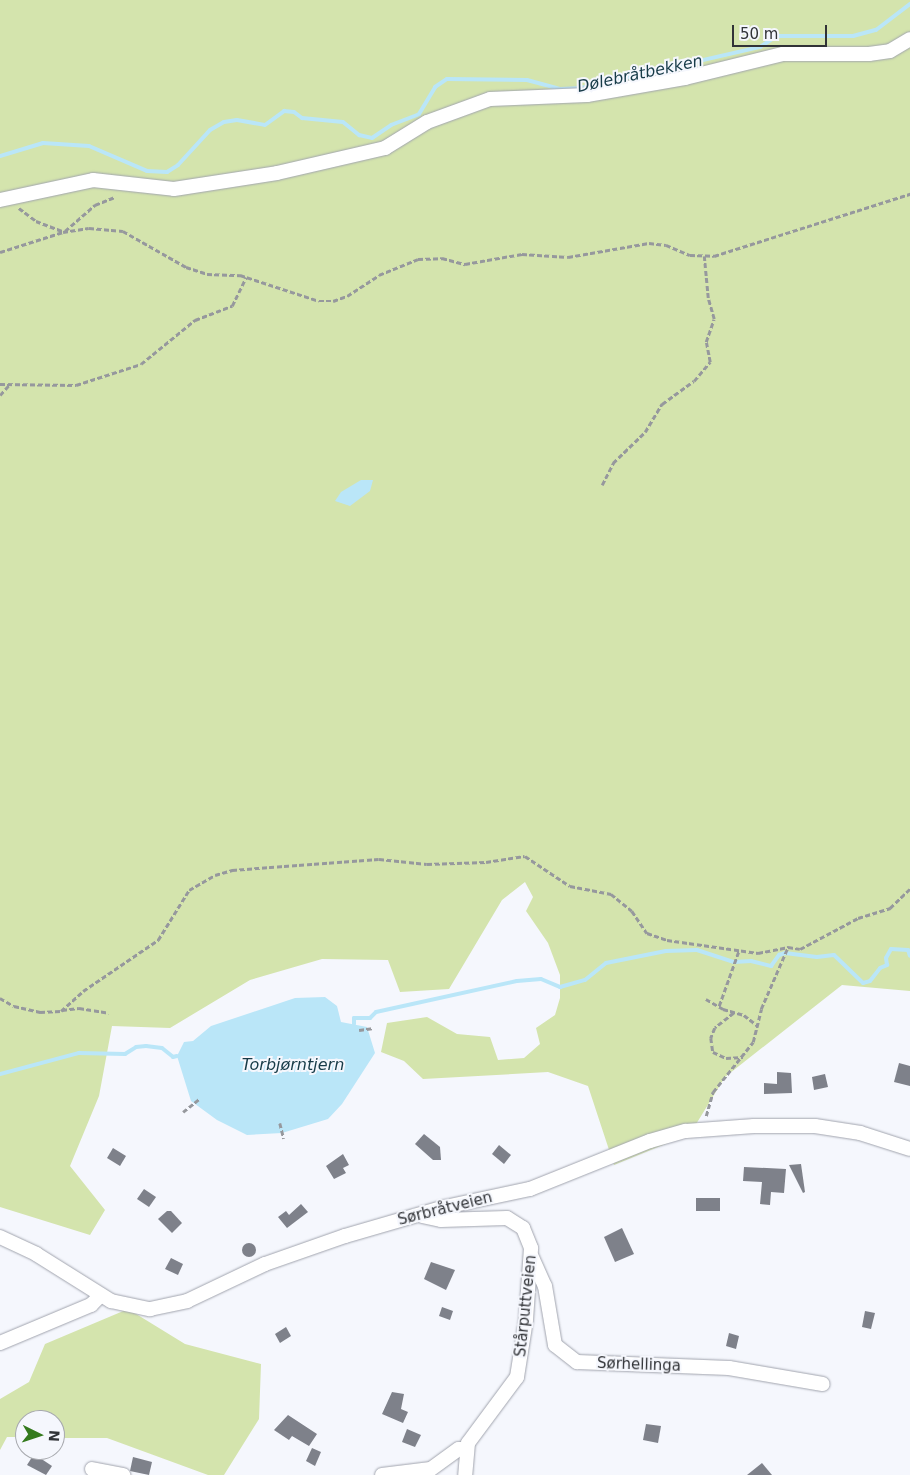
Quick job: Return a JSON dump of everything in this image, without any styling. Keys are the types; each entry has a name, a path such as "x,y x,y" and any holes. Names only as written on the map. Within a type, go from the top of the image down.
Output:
{"street":[{"path":"3,200 93,180 174,189 277,173 385,148 427,122 490,99 587,95 685,78 783,54 869,54 890,51 910,39"},
{"name":"Sørbråtveien","path":"0,1237 36,1254 101,1296 139,1307 177,1304 284,1256 421,1215 530,1189 650,1141 702,1129 786,1125 829,1128 860,1133 910,1150"},
{"name":"Stårputtveien","path":"421,1215 441,1220 507,1218 523,1228 531,1248 524,1346 517,1377 492,1413 473,1434 465,1449"},
{"name":"Sørhellinga","path":"531,1255 545,1286 555,1345 577,1362 729,1368 823,1384"},
{"path":"0,1343 90,1305 101,1296"},
{"path":"382,1475 430,1468 459,1449 465,1449 465,1475"},
{"path":"92,1469 124,1475"}],"path":[{"path":"64,232 95,205 122,194"},
{"path":"0,252 64,232 89,228 123,231 186,267 207,274 246,277 318,300 333,301 347,296 379,275 418,259 442,258 466,264 522,254 568,257 649,243 666,246 690,255 714,256 910,194"},
{"path":"3,200 36,221 64,232"},
{"path":"602,485 613,463 645,432 662,404 694,381 710,362 706,342 714,319 708,298 704,256"},
{"path":"0,384 76,385 142,364 195,320 232,306 246,277"},
{"path":"0,395 10,384"},
{"path":"61,1011 83,991 158,940 189,890 215,875 241,869 379,859 427,864 486,862 525,856 570,886 611,894 632,911 647,933 667,940 758,954 788,947 800,949 858,918 890,908 910,889"},
{"path":"702,1129 713,1092 743,1057 758,1026 761,1009 788,947"},
{"path":"719,1006 739,950"},
{"path":"0,998 14,1006 40,1012 80,1008 109,1013"},
{"path":"706,999 734,1013 744,1015 758,1026"},
{"path":"734,1013 715,1028 711,1038 713,1052 726,1058 743,1057"},
{"path":"359,1030 374,1028"},
{"path":"183,1112 200,1098"},
{"path":"280,1123 284,1139"}],"green space":[{"path":"0,0 910,0 910,991 842,985 725,1077 690,1134 614,1165 588,1086 548,1072 423,1079 404,1061 381,1052 387,1023 427,1017 457,1034 490,1037 498,1060 524,1058 540,1044 536,1028 555,1015 560,998 560,975 548,943 526,911 533,897 525,882 502,900 449,989 400,992 388,960 322,959 250,980 170,1028 112,1026 99,1096 70,1166 105,1210 90,1235 0,1207"},
{"path":"128,1309 185,1344 261,1364 259,1419 224,1475 208,1475 107,1438 65,1438 65,1410 15,1410 15,1437 7,1437 0,1450 0,1399 29,1382 45,1344"}],"water":[{"path":"361,480 373,480 370,491 350,506 335,501 341,492"},
{"name":"Torbjørntjern","path":"325,997 337,1006 341,1022 367,1027 375,1053 342,1104 328,1119 282,1133 247,1135 217,1120 191,1101 177,1056 184,1042 193,1041 211,1026 295,998"}],"building":[{"path":"899,1063 910,1066 910,1086 894,1082"},
{"path":"777,1072 791,1073 792,1093 764,1094 764,1083 777,1084"},
{"path":"825,1074 828,1087 814,1090 812,1077"},
{"path":"424,1134 440,1147 441,1160 433,1160 415,1144"},
{"path":"499,1145 511,1155 504,1164 492,1154"},
{"path":"113,1148 126,1156 120,1166 107,1158"},
{"path":"343,1154 349,1165 343,1168 346,1173 334,1179 326,1166"},
{"path":"801,1164 805,1192 803,1193 789,1165"},
{"path":"744,1167 786,1169 784,1193 771,1192 770,1205 760,1204 762,1182 743,1181"},
{"path":"144,1189 156,1197 149,1207 137,1199"},
{"path":"696,1198 720,1198 720,1211 696,1211"},
{"path":"301,1204 308,1212 287,1228 278,1217 286,1211 289,1215"},
{"path":"167,1211 171,1211 182,1223 172,1233 158,1219"},
{"path":"622,1228 634,1254 615,1262 604,1237"},
{"path":"249,1243 254,1245 256,1250 254,1255 249,1257 244,1255 242,1250 244,1245"},
{"path":"171,1258 183,1264 178,1275 165,1269"},
{"path":"431,1262 455,1270 446,1290 424,1279"},
{"path":"442,1307 453,1311 450,1320 439,1316"},
{"path":"865,1311 875,1313 871,1329 862,1327"},
{"path":"286,1327 291,1336 280,1343 275,1334"},
{"path":"729,1333 739,1336 736,1349 726,1346"},
{"path":"392,1392 404,1394 401,1409 408,1412 403,1423 382,1414"},
{"path":"288,1415 317,1434 309,1446 292,1436 289,1440 274,1430"},
{"path":"646,1424 661,1426 658,1443 643,1440"},
{"path":"407,1429 421,1435 415,1447 402,1442"},
{"path":"312,1448 321,1452 315,1466 306,1461"},
{"path":"133,1457 152,1462 149,1475 130,1471"},
{"path":"30,1460 43,1460 52,1466 46,1475 27,1465"},
{"path":"762,1463 772,1475 747,1475"}],"waterway":[{"name":"Dølebråtbekken","path":"0,156 43,143 89,146 147,171 167,172 178,165 210,130 224,122 237,120 265,125 284,111 294,112 302,118 343,122 359,135 372,138 391,125 419,114 435,87 447,79 527,80 561,89 581,88 760,47 777,36 853,36 876,30 910,4"},
{"path":"354,1024 354,1018 370,1018 376,1012 517,981 541,979 560,987 585,980 606,963 666,951 697,950 734,962 751,961 771,966 779,955 785,953 817,957 834,955 863,983 870,981 880,968 887,965 886,958 891,949 908,950 910,956"},
{"path":"0,1074 79,1053 125,1054 136,1047 162,1048 173,1057 177,1056"}]}
